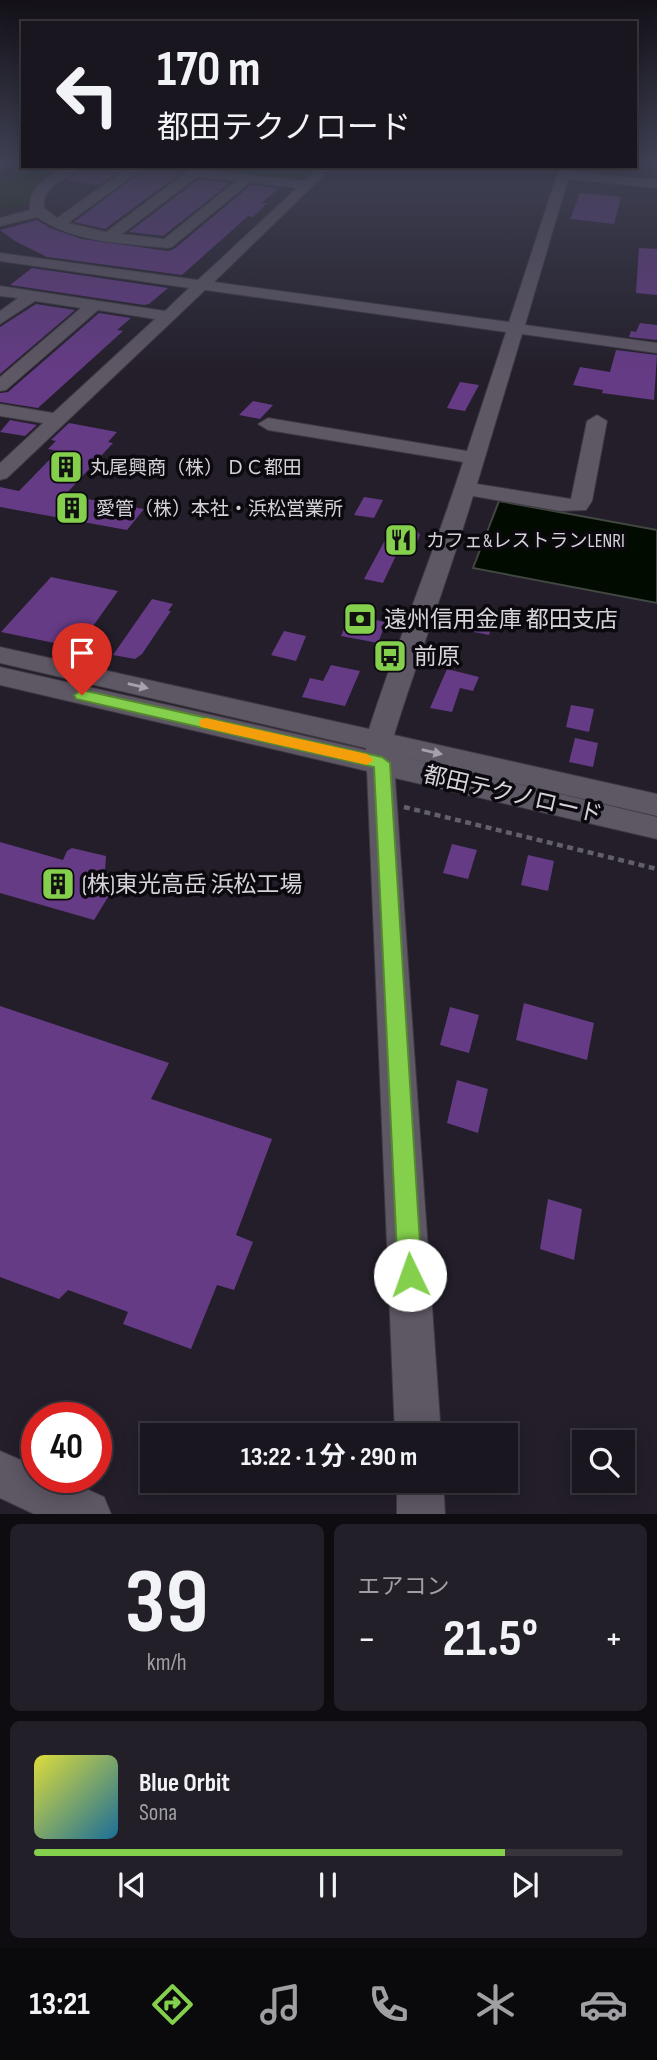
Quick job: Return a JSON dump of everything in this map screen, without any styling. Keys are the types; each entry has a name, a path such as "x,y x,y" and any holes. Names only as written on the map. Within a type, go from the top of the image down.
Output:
{"street":[{"path":"78,233 167,244"},
{"path":"109,237 115,233"},
{"path":"132,274 181,233"},
{"path":"0,474 256,233"},
{"path":"417,1423 380,752 544,233"},
{"path":"0,257 657,348"},
{"path":"0,291 168,316"},
{"path":"0,319 31,296"},
{"path":"0,386 94,305"},
{"path":"0,410 58,420"},
{"path":"465,488 560,505 578,505 597,421"},
{"path":"268,424 474,458"},
{"name":"都田テクノロード","path":"0,655 380,752 657,828"},
{"name":"都田テクノロード","path":"0,676 657,805"},
{"path":"0,1474 87,1514"},
{"path":"420,1493 421,1514"}],"path":[{"path":"383,802 657,869"}],"shaded area":[{"path":"499,501 657,530 657,603 473,568"}],"building":[{"path":"4,233 64,233 82,239 168,251 194,233 229,233 182,275 47,257"},
{"path":"135,233 167,233 163,236"},
{"path":"639,248 657,249 657,295 636,293"},
{"path":"32,268 168,288 144,305 10,285"},
{"path":"36,304 75,310 0,374 0,327"},
{"path":"99,313 131,318 117,330 123,331 38,408 0,402 0,393 8,392"},
{"path":"640,323 657,325 657,340 629,337 631,331 636,332"},
{"path":"616,350 657,355 654,400 602,393 603,390 573,385 580,367 610,372"},
{"path":"460,382 479,385 465,411 447,408"},
{"path":"253,401 273,405 260,419 239,415"},
{"path":"10,420 37,425 25,436 0,432"},
{"path":"69,423 117,432 108,442 113,443 65,495 144,509 127,530 0,507 0,487 19,491 58,451 48,449 56,441 51,440"},
{"path":"364,497 383,500 374,518 354,515"},
{"path":"411,527 420,535 413,552 399,549 383,583 364,579 391,529"},
{"path":"51,577 118,591 81,643 74,647 1,632"},
{"path":"152,599 173,604 142,654 135,659 113,655"},
{"path":"475,612 495,616 489,635 469,631"},
{"name":"遠州信用金庫 都田支店","path":"350,615 386,622 378,643 341,636"},
{"path":"284,631 306,636 296,661 271,655"},
{"path":"331,665 360,671 345,706 302,697 310,678 323,681"},
{"path":"447,669 479,677 473,691 460,688 452,712 430,708"},
{"path":"571,705 594,709 589,732 566,727"},
{"path":"575,738 598,743 593,767 569,762"},
{"name":"(株)東光高岳 浜松工場","path":"0,842 63,860 67,851 72,848 106,856 105,872 121,876 94,920 0,893"},
{"path":"452,844 477,850 468,879 443,873"},
{"path":"528,855 554,861 548,891 521,885"},
{"path":"524,1003 594,1023 587,1060 516,1040"},
{"path":"0,1006 169,1063 151,1099 272,1139 236,1235 253,1242 234,1290 217,1285 191,1349 123,1324 128,1312 68,1290 59,1299 0,1277"},
{"path":"450,1007 479,1015 469,1053 440,1045"},
{"path":"457,1080 488,1089 478,1133 447,1123"},
{"path":"548,1199 582,1209 574,1260 540,1249"}],"slow traffic":[{"path":"206,723 367,760"}],"place":[{"name":"丸尾興商（株） ＤＣ都田","path":"66,467"},
{"name":"愛管（株）本社・浜松営業所","path":"72,508"},
{"name":"カフェ&レストランLENRI","path":"401,540"},
{"name":"遠州信用金庫 都田支店","path":"360,619"},
{"name":"前原","path":"390,656"},
{"name":"(株)東光高岳 浜松工場","path":"58,884"}],"route":[{"path":"82,695 382,763 410,1275"}]}
